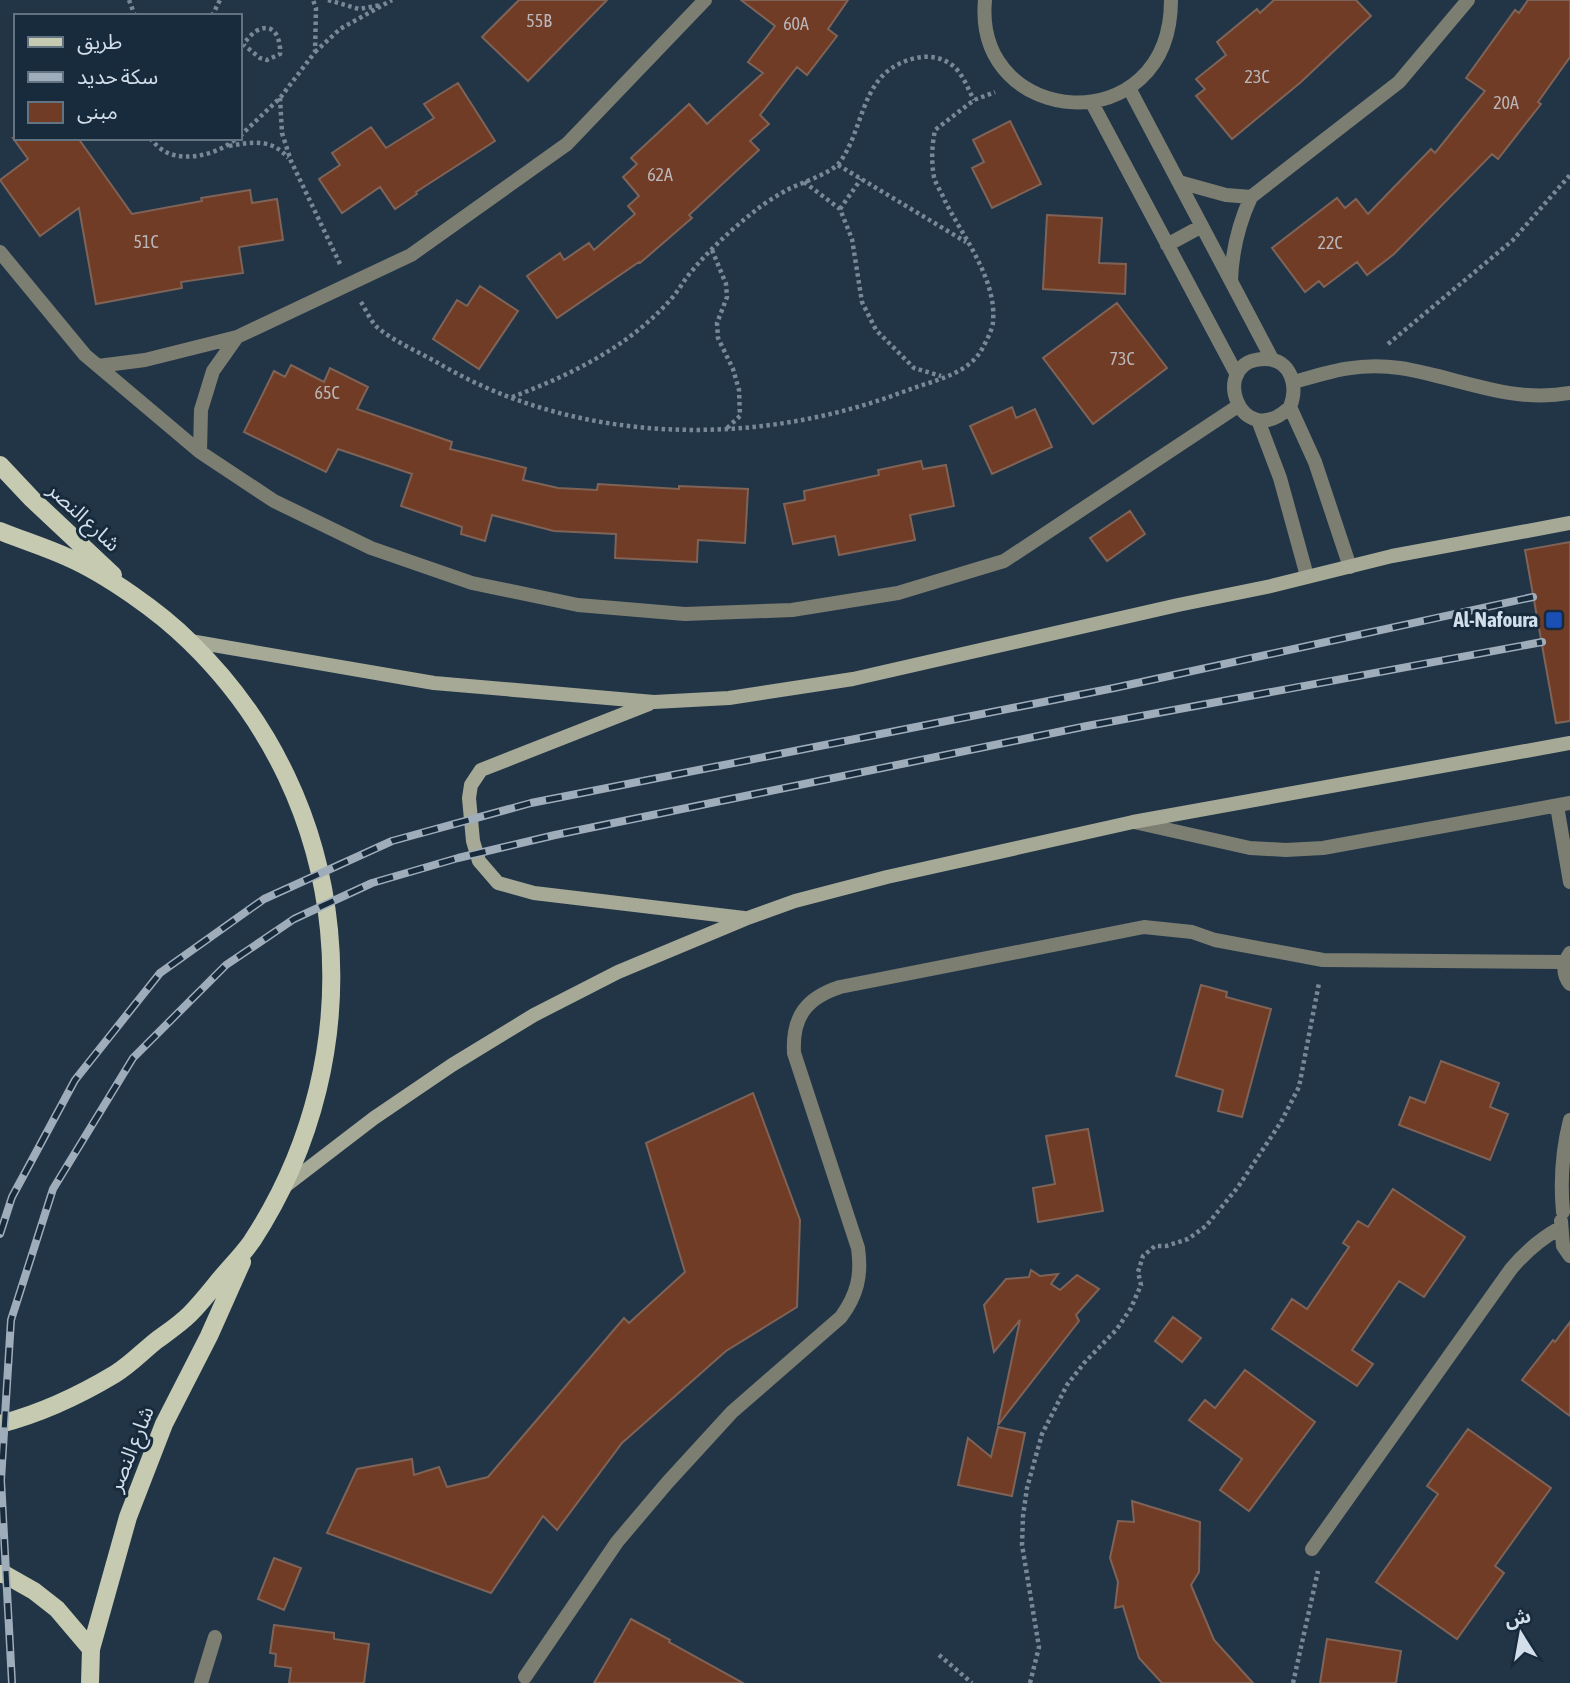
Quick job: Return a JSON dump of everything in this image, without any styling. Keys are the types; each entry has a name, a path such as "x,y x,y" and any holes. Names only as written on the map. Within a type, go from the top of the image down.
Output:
{"main road":[{"name":"شارع النصر","path":"0,465 32,499 139,599"},
{"path":"190,641 434,683 654,702 729,698 853,679 1271,586 1392,556 1570,523"},
{"path":"0,531 70,558 139,599 190,641 234,690 271,745 299,804 322,879 331,931 333,997 325,1062 309,1126 284,1187 250,1243 189,1315 116,1373 32,1416 0,1424"},
{"path":"654,702 481,770 471,785 469,798 473,841 479,861 498,883 534,893 745,919"},
{"path":"284,1187 374,1118 452,1065 534,1016 618,972 795,901 887,877 1133,822 1570,743"},
{"name":"شارع النصر","path":"90,1683 91,1649 128,1517 164,1424 209,1336 250,1243"},
{"path":"0,1574 34,1591 57,1609 91,1649"}],"street":[{"path":"98,366 145,360 237,337 411,255 567,144 705,0"},
{"path":"985,0 984,15 989,41 1001,64 1018,83 1041,96 1065,103 1092,103 1111,98 1129,88 1150,70 1164,47 1171,20 1171,0"},
{"path":"1231,281 1232,251 1238,223 1251,197 1399,82 1468,0"},
{"path":"1092,103 1237,375 1234,396 1238,406 1247,415 1258,420 1281,416 1290,407 1295,395 1290,372 1272,359 1129,88"},
{"path":"1179,183 1226,195 1251,197"},
{"path":"1167,245 1202,226"},
{"path":"0,252 85,355 200,452 274,500 359,542 472,583 578,605 685,614 792,610 898,593 1004,561 1238,406"},
{"path":"200,452 201,410 213,371 237,337"},
{"path":"1237,375 1252,361 1272,359"},
{"path":"1294,382 1350,366 1399,368 1512,395 1548,397 1570,394"},
{"path":"1290,407 1315,462 1350,567"},
{"path":"1258,420 1280,478 1307,576"},
{"path":"1133,822 1250,848 1286,850 1323,848 1564,805 1570,882"},
{"path":"525,1677 617,1542 667,1483 732,1412 841,1317 852,1302 859,1285 858,1248 794,1053 796,1024 802,1011 813,1000 840,987 1144,927 1192,932 1215,940 1323,960 1567,958 1564,973 1570,984"},
{"path":"1570,1120 1560,1181 1566,1207 1560,1228 1563,1246 1570,1256"},
{"path":"1312,1549 1511,1269 1525,1252 1560,1228"},
{"path":"201,1683 215,1637"}],"path":[{"path":"313,0 316,8 315,52"},
{"path":"328,0 359,9 386,4"},
{"path":"242,134 280,98 315,52 340,29 392,0"},
{"path":"267,28 274,30 279,41 280,54 267,60 242,45 256,31 267,28"},
{"path":"512,397 581,368 613,348 672,298 712,250 759,208 838,165 859,126 871,92 877,82 895,66 916,57 939,57 958,71 974,100"},
{"path":"280,98 282,133 291,161 349,284 377,328 455,373 512,397 596,421 660,429 724,430 807,421 847,411 967,368 976,359 993,324 991,296 982,271 934,179 931,147 935,130 974,100 1018,83"},
{"path":"152,140 168,153 185,157 254,142 273,145 291,161"},
{"path":"220,140 220,148"},
{"path":"228,146 235,140"},
{"path":"838,165 967,243"},
{"path":"1360,367 1512,241 1570,175"},
{"path":"840,209 862,179"},
{"path":"804,182 840,209 852,239 862,302 876,330 914,368 943,377"},
{"path":"712,250 726,284 727,297 717,323 718,338 733,369 740,403 740,416 724,430"},
{"path":"1030,1683 1039,1647 1022,1545 1023,1516 1031,1469 1042,1434 1067,1385 1117,1329 1131,1308 1142,1285 1138,1272 1143,1256 1155,1246 1166,1246 1188,1239 1206,1226 1238,1187 1281,1122 1299,1087 1323,960"},
{"path":"1293,1683 1328,1527"},
{"path":"939,1655 972,1683"}],"building":[{"path":"519,0 607,0 528,81 482,37"},
{"path":"741,0 848,0 828,29 837,36 807,75 797,67 760,115 769,124 750,141 759,150 689,215 692,218 640,263 557,318 527,276 560,253 564,260 589,243 594,250 635,214 628,206 639,196 623,177 637,164 631,158 689,104 707,124 763,73 748,62 775,26"},
{"path":"1274,0 1356,0 1371,16 1301,82 1232,139 1196,96 1205,89 1196,79 1226,55 1217,42 1257,9 1260,13"},
{"path":"1528,0 1570,0 1570,57 1538,102 1541,104 1498,159 1492,154 1394,254 1367,275 1357,262 1324,287 1319,281 1305,292 1272,248 1337,198 1345,208 1356,199 1368,214 1431,149 1435,153 1485,91 1466,78 1515,10 1519,13"},
{"path":"458,83 495,141 416,192 417,194 395,209 380,187 342,213 319,179 340,165 332,153 371,127 386,148 434,118 424,104"},
{"path":"1010,121 1041,184 992,208 972,168 984,162 973,140"},
{"path":"14,140 79,140 132,214 250,190 252,203 277,199 283,240 239,247 243,273 181,282 182,288 96,304 79,208 40,236 0,180 28,159"},
{"path":"1047,215 1102,218 1099,263 1126,264 1125,294 1043,289"},
{"path":"480,286 518,311 479,369 433,339 457,300 467,306"},
{"path":"1117,303 1167,368 1093,424 1043,358"},
{"path":"291,365 324,382 330,368 368,387 357,409 452,442 450,449 526,468 523,480 558,488 597,490 598,484 679,489 679,486 748,489 745,543 698,540 697,562 615,558 616,534 554,531 492,515 485,541 461,534 462,527 401,506 412,474 338,449 326,472 244,432 274,371 285,377"},
{"path":"1012,407 1016,418 1035,409 1052,447 992,474 970,426"},
{"path":"921,461 923,469 946,465 954,506 910,515 915,540 839,555 835,536 793,544 784,504 805,500 804,491 879,475 878,470"},
{"path":"1130,511 1145,534 1107,561 1090,538"},
{"name":"Al-Nafoura","path":"1570,542 1570,721 1556,723 1525,550"},
{"path":"1201,985 1227,992 1226,997 1271,1009 1242,1117 1218,1111 1223,1090 1176,1076"},
{"path":"1441,1061 1499,1083 1490,1107 1508,1114 1490,1160 1399,1125 1410,1097 1425,1103"},
{"path":"753,1093 800,1220 797,1307 726,1351 622,1443 557,1530 543,1516 491,1593 327,1533 357,1469 412,1459 414,1475 439,1467 447,1487 488,1477 624,1318 629,1323 685,1272 646,1143"},
{"path":"1088,1129 1103,1211 1038,1222 1033,1188 1055,1184 1046,1136"},
{"path":"1393,1189 1465,1237 1424,1297 1399,1281 1352,1350 1373,1364 1357,1386 1272,1329 1292,1299 1307,1309 1349,1247 1343,1243 1358,1221 1368,1227"},
{"path":"1031,1270 1040,1276 1058,1274 1051,1284 1060,1290 1077,1275 1099,1289 1076,1315 1079,1321 998,1425 1020,1320 994,1352 984,1305 1006,1279 1029,1277"},
{"path":"1173,1317 1201,1338 1182,1362 1155,1341"},
{"path":"1570,1322 1570,1416 1522,1380"},
{"path":"1245,1370 1315,1422 1249,1511 1220,1490 1242,1459 1189,1420 1205,1400 1215,1408"},
{"path":"998,1427 1025,1433 1012,1496 958,1485 968,1438 991,1457"},
{"path":"1468,1429 1551,1488 1495,1566 1504,1573 1457,1639 1376,1582 1438,1494 1427,1486"},
{"path":"1132,1501 1200,1522 1199,1572 1191,1585 1214,1640 1253,1683 1162,1683 1139,1658 1123,1606 1115,1608 1118,1582 1110,1558 1118,1521 1134,1522"},
{"path":"274,1558 301,1568 284,1610 258,1599"},
{"path":"631,1619 670,1640 669,1642 743,1683 594,1683"},
{"path":"274,1625 334,1633 334,1639 369,1644 364,1683 289,1683 291,1668 275,1666 276,1654 270,1653"},
{"path":"1327,1639 1401,1651 1396,1683 1320,1683"}],"railway":[{"path":"0,1234 12,1197 75,1080 160,973 264,899 392,841 531,803 1114,688 1533,597"},
{"path":"12,1683 1,1480 11,1320 53,1189 133,1058 226,965 294,919 372,883 458,858 555,835 1087,726 1542,642"}],"place":[{"name":"Al-Nafoura","path":"1554,620"}]}
